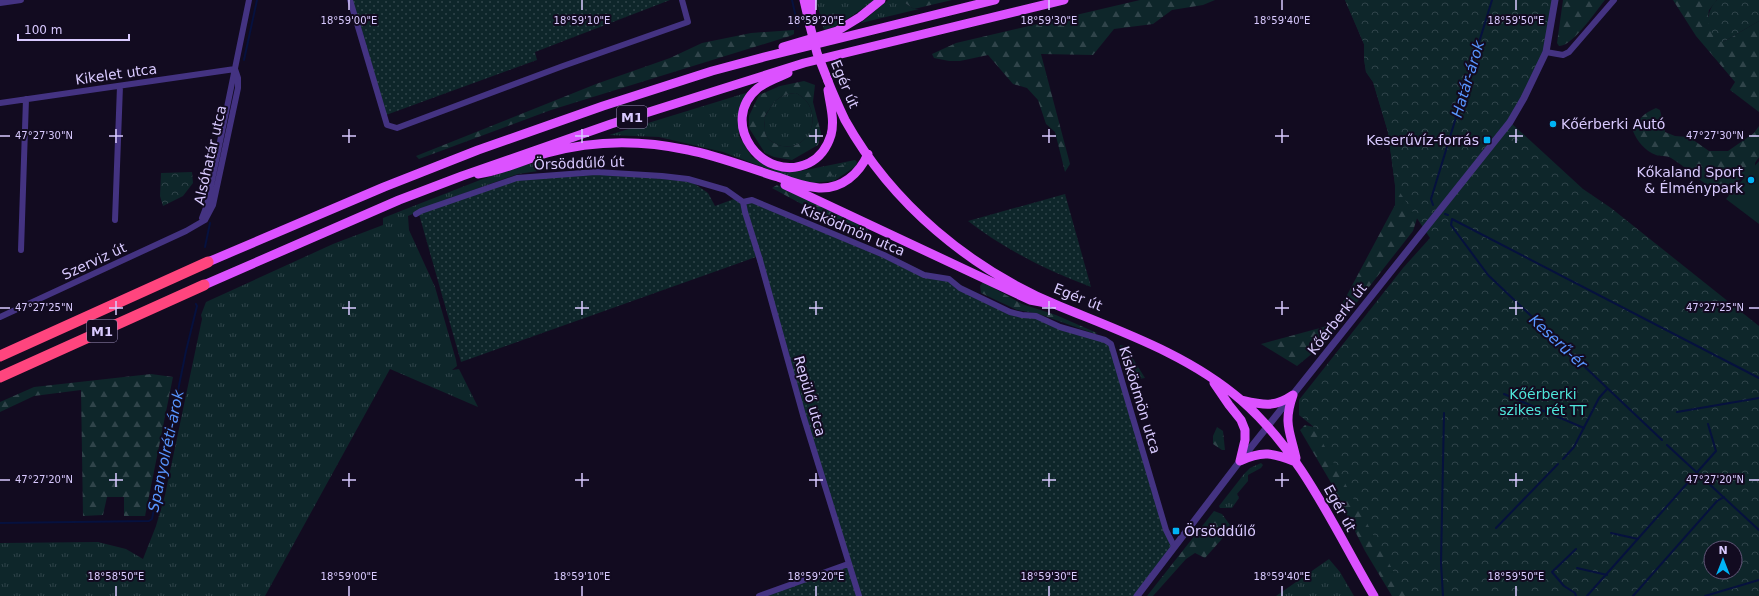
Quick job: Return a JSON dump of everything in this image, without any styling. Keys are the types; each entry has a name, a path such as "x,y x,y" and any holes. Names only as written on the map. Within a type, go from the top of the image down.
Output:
{"highway":[{"name":"M1","path":"0,356 208,262"},
{"name":"M1","path":"0,377 204,285"}],"main road":[{"name":"Egér út","path":"804,0 817,53 846,120 868,154 904,200 927,223 949,241 1004,279 1057,305 1150,343 1211,378 1241,400 1268,427 1297,462 1312,485 1374,596"},
{"path":"810,26 812,0"},
{"path":"764,57 791,44 838,31 860,17 881,0"},
{"name":"M1","path":"208,262 384,187 478,150 603,106 712,71 995,0"},
{"name":"M1","path":"204,285 399,200 462,176 618,122 804,63 1064,0"},
{"path":"804,63 792,71 759,87 753,92 745,107 742,121 743,129 749,144 758,155 770,163 789,168 805,165 815,160 822,154 829,141 832,126 828,80"},
{"path":"462,176 490,173 549,153 588,146 644,143 713,155 797,184 819,188 829,187 846,181 857,173 863,166 868,154"},
{"path":"753,169 1030,300 1057,305"},
{"path":"1211,378 1228,405 1241,420 1245,430 1245,440 1240,461"},
{"path":"1241,400 1273,405 1282,402 1293,395"},
{"path":"1293,395 1288,410 1287,420 1297,462"},
{"path":"1240,461 1252,455 1261,453 1277,455 1297,462"}],"street":[{"path":"0,3 21,0"},
{"name":"Alsóhatár utca","path":"197,224 206,220 212,205 238,88 238,78 235,69 249,0"},
{"path":"350,0 387,125 397,128 688,22 682,0"},
{"name":"Kőérberki út","path":"1137,596 1240,461 1510,122 1524,98 1546,52 1555,0"},
{"path":"1546,52 1563,55 1569,52 1614,0"},
{"name":"Kikelet utca","path":"0,103 235,69"},
{"path":"115,220 120,86"},
{"path":"21,250 26,100"},
{"name":"Örsöddűlő út","path":"416,214 517,178 596,172 662,176 688,180 726,190 743,202"},
{"name":"Kisködmön utca","path":"743,202 752,200 884,255 924,275 949,279 960,288 1010,312 1022,316 1036,316 1060,327 1099,338 1111,344 1166,530 1174,546"},
{"name":"Repülő utca","path":"743,202 803,415 859,596"},
{"name":"Szerviz út","path":"0,317 197,224"},
{"path":"759,596 848,564"}],"green space":[{"path":"352,0 670,0 535,52 537,60 386,115"},
{"path":"816,0 875,0 837,26 824,30"},
{"path":"888,0 905,0 905,3 914,9 919,9 861,23"},
{"path":"905,0 952,0 914,9 905,3"},
{"path":"1140,0 1215,0 1203,5 1172,10 1153,24 1114,29 1093,55 1041,54 1070,164 1065,172 1055,132 1046,124 1038,100 1027,88 1013,84 988,55 960,61 949,61 934,58 932,54 956,43"},
{"path":"1345,0 1486,0 1413,231 1325,343 1297,366 1261,344 1331,325 1395,205 1395,185 1388,132 1373,82 1366,72 1364,44"},
{"name":"Kőérberki szikes rét TT","path":"1345,0 1555,0 1546,52 1510,122 1583,189 1611,208 1759,326 1759,596 1407,596 1314,427 1299,415 1299,400 1403,268 1430,238 1395,185 1388,132 1373,82 1366,72 1364,44"},
{"path":"1563,0 1605,0 1577,35 1564,45 1559,46 1557,43"},
{"path":"1673,0 1717,0 1709,10 1708,16 1723,42 1759,21 1759,112 1730,90 1735,82 1696,36"},
{"path":"1717,0 1759,0 1759,21 1723,42 1717,41 1713,36 1708,20 1710,10"},
{"path":"794,30 794,34 790,36 551,110 419,159 416,156 596,84 670,58 702,43 751,33"},
{"path":"804,81 815,85 813,102 821,133 818,145 792,160 774,157 765,153 749,128 749,116 759,95 780,86","holes":["796,93 806,101 811,110 813,120 810,130 805,138 797,144 787,147 776,144 768,139 765,133 764,118 776,100 783,96"]},
{"path":"749,92 739,116 739,136 752,157 784,171 801,171 855,160 857,162 856,166 834,181 811,183 789,177 723,152 659,137 609,135"},
{"path":"796,93 806,101 811,110 813,120 810,130 805,138 797,144 787,147 776,144 767,137 765,133 764,118 776,100 783,96"},
{"path":"1656,108 1660,110 1665,132 1675,136 1689,137 1709,151 1728,151 1754,133 1759,126 1759,157 1755,163 1756,173 1750,179 1740,179 1737,182 1737,188 1730,198 1726,190 1718,189 1703,182 1678,162 1671,158 1658,156 1648,151 1639,142 1633,131 1642,117"},
{"path":"563,158 552,169 518,174 440,202 408,216 409,230 435,287 456,360 457,366 452,370 459,369 478,407 390,369 265,596 0,596 0,543 98,542 126,549 143,559 156,526 165,495 202,319 201,315 206,302 333,244 383,225 383,218 480,180 525,165"},
{"name":"Kőkaland Sport & Élménypark","path":"1759,161 1759,224 1726,199"},
{"path":"848,164 852,165 852,167 829,177 816,179 805,178 807,173"},
{"path":"192,172 193,183 183,196 163,206 160,196 161,173"},
{"path":"616,174 692,182 708,193 715,206 734,199 747,200 924,275 935,275 1010,312 1029,316 1111,344 1166,530 1174,546 1137,596 759,596 848,564 756,257 461,362 419,214 520,178"},
{"path":"777,185 868,229 868,232 855,233 772,188"},
{"path":"1065,194 1091,287 1058,274 1012,250 968,221"},
{"path":"983,282 1022,304 1056,315 1097,333 1095,334 1039,314 1017,310 981,293 980,286"},
{"path":"1120,345 1125,346 1145,378 1127,381 1119,352"},
{"path":"151,374 173,377 145,516 124,516 124,497 107,497 103,515 83,516 81,390 34,396 0,412 0,402 34,387"},
{"path":"1302,403 1418,596 1392,596 1365,551 1330,481 1300,430 1305,425 1314,427 1304,417"},
{"path":"1217,427 1223,431 1225,450 1222,450 1213,444 1213,436"},
{"path":"1261,463 1263,465 1261,468 1248,475 1248,481 1237,494 1239,498 1232,508 1220,508 1219,506 1244,474 1250,468"},
{"path":"1214,511 1222,514 1230,525 1221,540 1205,558 1195,553 1186,559 1153,596 1147,596"},
{"path":"1329,559 1340,572 1354,596 1276,596"}],"waterway":[{"name":"Spanyolréti-árok","path":"244,60 257,0"},
{"path":"792,0 798,26"},
{"name":"Határ-árok","path":"1433,205 1431,199 1492,0"},
{"path":"1662,440 1488,275 1451,225 1452,219 1759,378"},
{"name":"Spanyolréti-árok","path":"205,247 210,223"},
{"name":"Spanyolréti-árok","path":"0,523 149,521 152,519 186,351 197,306 196,304"},
{"path":"1563,459 1574,447 1599,398 1607,389"},
{"path":"1504,394 1584,428"},
{"path":"1677,412 1759,398"},
{"path":"1443,596 1441,563 1444,413"},
{"path":"1587,596 1716,451 1708,424"},
{"name":"Keserű-ér","path":"1667,445 1759,530"},
{"path":"1496,528 1558,464"},
{"path":"1633,596 1717,501 1724,497"},
{"path":"1611,533 1638,539"},
{"path":"1576,549 1552,572 1564,586 1575,593 1576,596"},
{"path":"1577,568 1607,575"},
{"path":"1705,596 1759,580"}],"place":[{"name":"Kőérberki Autó","path":"1553,124"},
{"name":"Keserűvíz-forrás","path":"1487,140"},
{"name":"Kőkaland Sport & Élménypark","path":"1751,180"},
{"name":"Örsöddűlő","path":"1176,531"}]}
